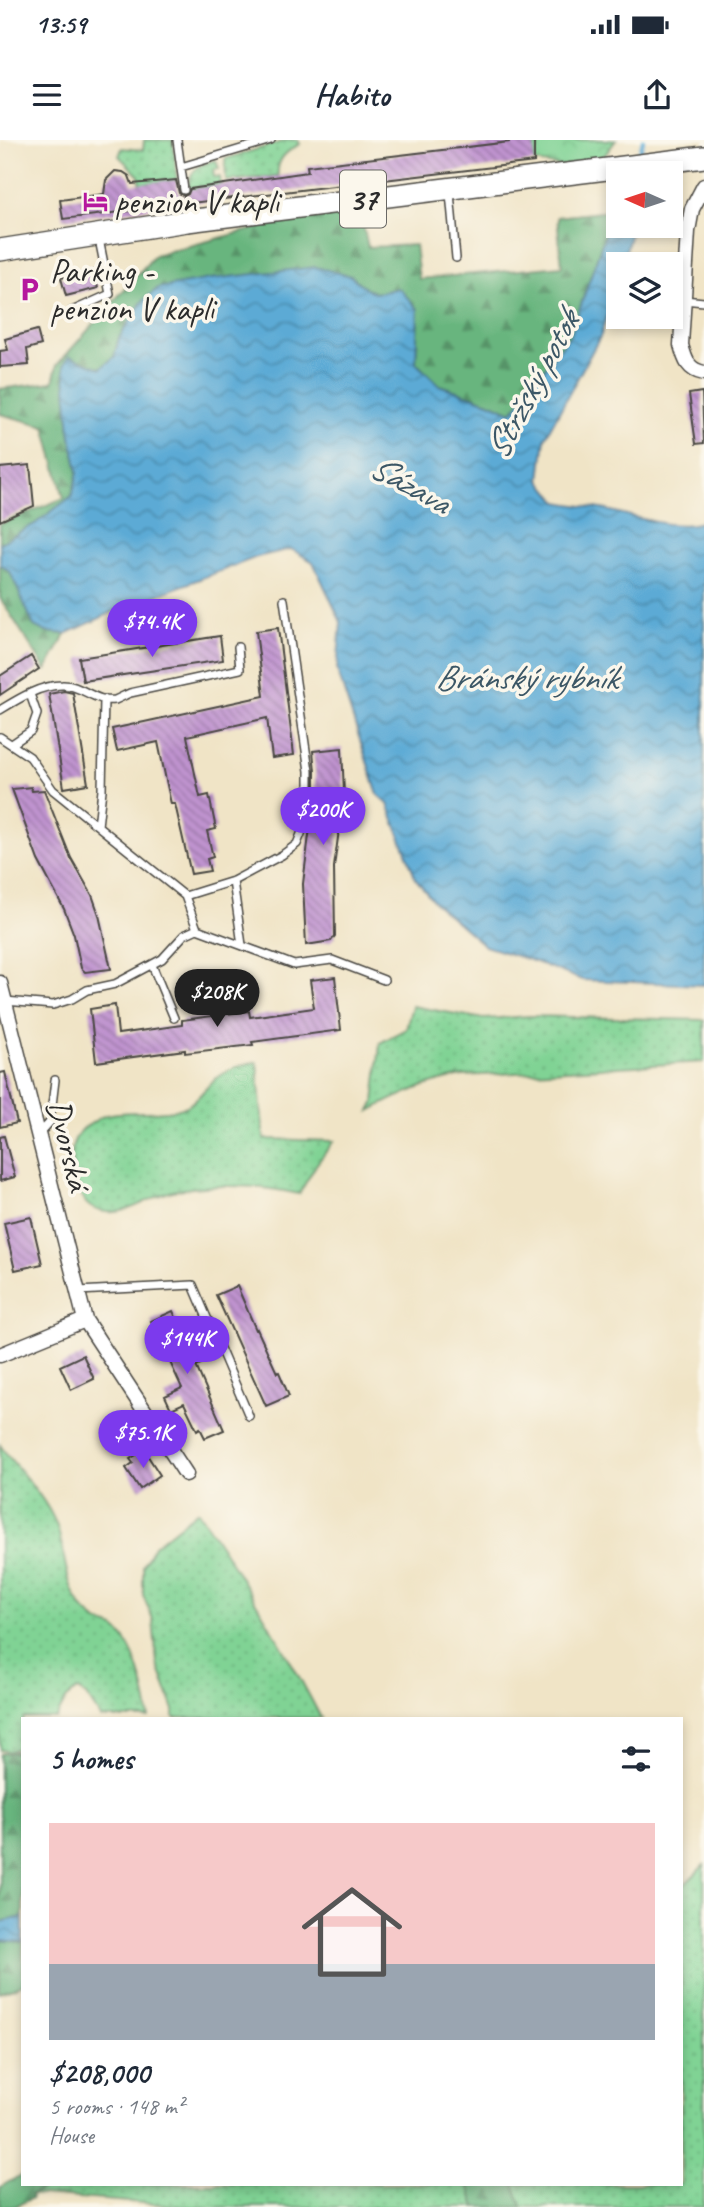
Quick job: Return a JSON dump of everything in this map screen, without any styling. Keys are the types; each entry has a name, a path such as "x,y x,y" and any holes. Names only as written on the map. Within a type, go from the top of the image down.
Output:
{"main road":[{"name":"37","path":"1,253 98,235 186,212 450,188 704,157"}],"street":[{"path":"683,300 692,209 704,186"},
{"path":"682,329 681,345 686,362 690,367 704,373"},
{"name":"Dvorská","path":"0,983 85,1320 186,1474"},
{"path":"0,1355 85,1320"}],"lane":[{"path":"177,140 184,190"},
{"path":"181,167 271,140"},
{"path":"450,188 456,258"},
{"path":"72,311 110,294 98,235"},
{"path":"683,300 704,302"},
{"path":"185,896 233,880 282,855 297,844 309,814 309,771 284,600"},
{"path":"0,710 41,688 63,684 114,700 130,693 240,669 238,647"},
{"path":"12,744 31,732 37,713 30,694"},
{"path":"98,826 102,790 104,699"},
{"path":"0,737 30,757 53,790 185,896 197,929"},
{"path":"233,880 242,945"},
{"path":"5,1001 53,1005 72,999 87,990 116,984 162,959 184,935 197,929 294,965 332,960 384,980"},
{"path":"152,965 174,1018"},
{"path":"38,1135 50,1122 55,1080"},
{"path":"77,1291 193,1285 250,1416"}],"green space":[{"path":"144,140 173,140 177,180 140,184 139,176 119,156 122,148 143,150"},
{"path":"288,140 298,140 300,144 283,156 278,176 226,181 225,159"},
{"path":"534,140 616,140 601,160 561,166 534,162"},
{"path":"216,160 219,169 213,170 214,177 220,177 221,185 188,190 190,178 196,169"},
{"path":"360,211 368,247 415,245 419,279 562,266 557,217 606,211 606,232 571,334 512,412 439,385 416,363 418,309 366,289 351,276 249,275 210,279 142,302 119,338 114,357 101,368 69,357 64,365 70,432 78,472 72,496 35,524 0,543 0,524 64,498 45,426 0,414 0,389 53,382 57,365 155,255 300,217"},
{"path":"0,564 10,572 46,632 66,634 46,670 0,598"},
{"path":"412,1006 484,1019 530,1016 704,1020 704,1062 463,1076 415,1089 370,1111 374,1103 380,1043 406,1029"},
{"path":"257,1062 264,1139 334,1141 299,1194 254,1187 192,1188 168,1192 130,1208 111,1212 95,1209 84,1200 79,1192 72,1157 74,1142 82,1130 107,1115 169,1111 187,1106 220,1075"},
{"path":"0,1445 51,1513 59,1534 70,1583 80,1604 95,1619 116,1629 129,1646 143,1684 149,1717 100,1717 86,1695 77,1690 66,1699 57,1717 21,1717 21,1747 10,1751 0,1750"},
{"path":"198,1511 293,1665 320,1717 174,1717 174,1710 157,1663 153,1620 143,1595 143,1566 154,1546"},
{"path":"21,1751 21,1917 0,1922 0,1754"},
{"path":"704,1865 704,2207 522,2207 515,2186 683,2186 683,1886"},
{"path":"0,1940 21,1942 21,1985 0,1993"},
{"path":"21,2175 21,2186 49,2186 31,2194 32,2198 14,2207 0,2207 0,2187"},
{"path":"49,2186 469,2186 476,2207 192,2207 31,2194"},
{"path":"469,2186 515,2186 522,2207 476,2207"}],"water":[{"name":"Bránský rybník","path":"606,232 606,238 630,238 625,252 606,252 606,318 601,335 545,438 540,480 558,502 669,524 704,521 704,985 582,980 485,946 436,904 416,879 388,804 378,795 337,670 341,622 313,562 291,549 257,557 113,612 66,634 46,632 34,626 10,572 0,564 0,543 35,524 72,496 78,472 70,432 64,365 69,356 101,368 114,357 119,338 142,302 158,288 316,267 351,276 366,289 376,293 399,288 418,309 416,363 439,385 512,412 571,334"},
{"path":"21,1917 21,1942 0,1940 0,1922"}],"building":[{"path":"509,140 534,140 534,162 191,203 185,198 179,205 63,219 60,200 104,194 106,180 115,171 129,176 132,184 176,180 179,193 184,196 190,189 308,172 307,166"},
{"path":"93,270 98,288 66,296 61,278"},
{"path":"37,330 41,345 27,349 29,365 0,367 0,351 8,350 5,339"},
{"path":"702,392 704,443 696,444 689,394"},
{"path":"30,465 34,506 0,521 0,468"},
{"path":"278,628 294,755 272,758 267,718 187,736 200,797 209,795 216,829 207,831 213,857 207,859 210,871 191,874 175,804 171,804 158,742 117,751 112,729 264,696 256,631"},
{"path":"220,636 223,660 83,681 79,658"},
{"path":"31,656 39,669 0,695 0,676"},
{"path":"64,691 73,693 88,784 64,788 49,694"},
{"path":"342,748 344,793 334,867 335,936 331,941 306,945 303,884 310,827 315,814 313,751"},
{"path":"31,787 32,791 44,790 71,858 92,895 111,969 85,972 81,968 74,935 64,909 38,860 12,789"},
{"path":"335,977 341,1030 252,1042 253,1045 185,1053 185,1050 96,1062 90,1009 115,1005 118,1034 182,1025 182,1020 249,1011 250,1017 314,1008 310,980"},
{"path":"5,1072 17,1123 0,1127 0,1073"},
{"path":"4,1136 15,1177 0,1181 0,1137"},
{"path":"31,1217 42,1264 15,1270 4,1223"},
{"path":"237,1286 289,1396 266,1406 216,1295"},
{"path":"173,1311 192,1353 201,1349 207,1361 196,1366 224,1430 205,1438 200,1428 197,1430 184,1403 171,1409 165,1396 182,1388 151,1321"},
{"path":"83,1355 94,1379 71,1390 60,1366"},
{"path":"144,1450 160,1475 140,1489 126,1468 133,1463 130,1459"}],"waterway":[{"name":"Stržský potok","path":"638,160 643,140"}],"place":[{"name":"penzion V kapli","path":"95,202"},
{"name":"Parking - penzion V kapli","path":"30,290"}],"water label":[{"name":"Sázava","path":"410,484"}]}
